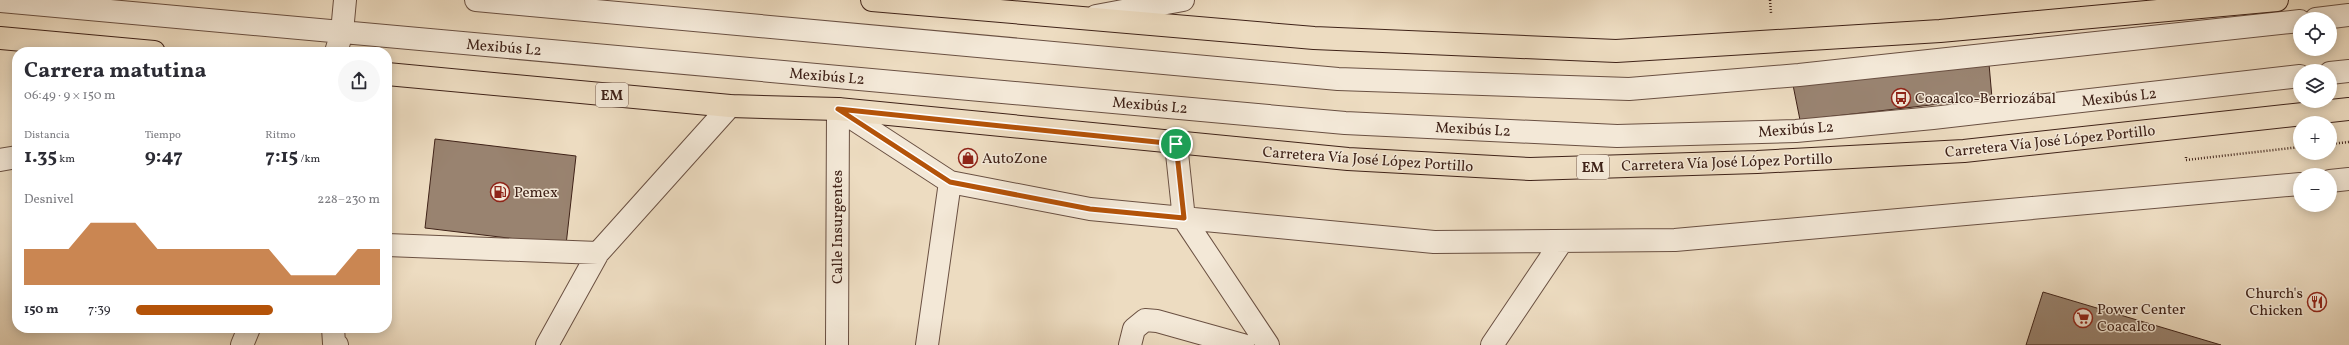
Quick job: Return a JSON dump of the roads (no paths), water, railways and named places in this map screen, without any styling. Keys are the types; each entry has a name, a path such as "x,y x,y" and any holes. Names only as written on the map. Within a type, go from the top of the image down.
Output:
{"main road":[{"path":"872,0 983,4 1082,19 1314,38 1616,51 1940,31 2277,0"},
{"path":"0,38 99,47"},
{"name":"Carretera Vía José López Portillo","path":"392,79 730,106 838,109 1176,144 1348,159 1530,169 1757,162 1964,151 2349,109"}],"street":[{"path":"339,42 345,0"},
{"path":"476,0 1338,79 1629,88 1807,74 2293,22"},
{"path":"1082,19 1183,0"},
{"name":"Mexibús L2","path":"0,1 339,42 1345,123 1618,136 1796,131 2293,77"},
{"path":"2337,16 2349,15"},
{"path":"2337,72 2349,71"},
{"path":"547,345 598,253 730,106"},
{"path":"838,109 950,182 1090,209 1434,242 1675,240 2293,185"},
{"name":"Calle Insurgentes","path":"837,345 838,109"},
{"path":"1176,144 1184,218 1268,345"},
{"path":"0,160 12,158"},
{"path":"2337,180 2349,179"},
{"path":"927,345 950,182"},
{"path":"1492,345 1562,241"},
{"path":"392,245 598,253"},
{"path":"1130,345 1134,329 1145,320 1157,321 1243,345"},
{"path":"242,345 247,333"},
{"path":"333,333 334,343 337,345"}],"place":[{"name":"Coacalco-Berriozábal","path":"1901,98"},
{"name":"AutoZone","path":"968,158"},
{"name":"Pemex","path":"500,192"},
{"name":"Church's Chicken","path":"2317,302"},
{"name":"Power Center Coacalco","path":"2083,318"}]}
